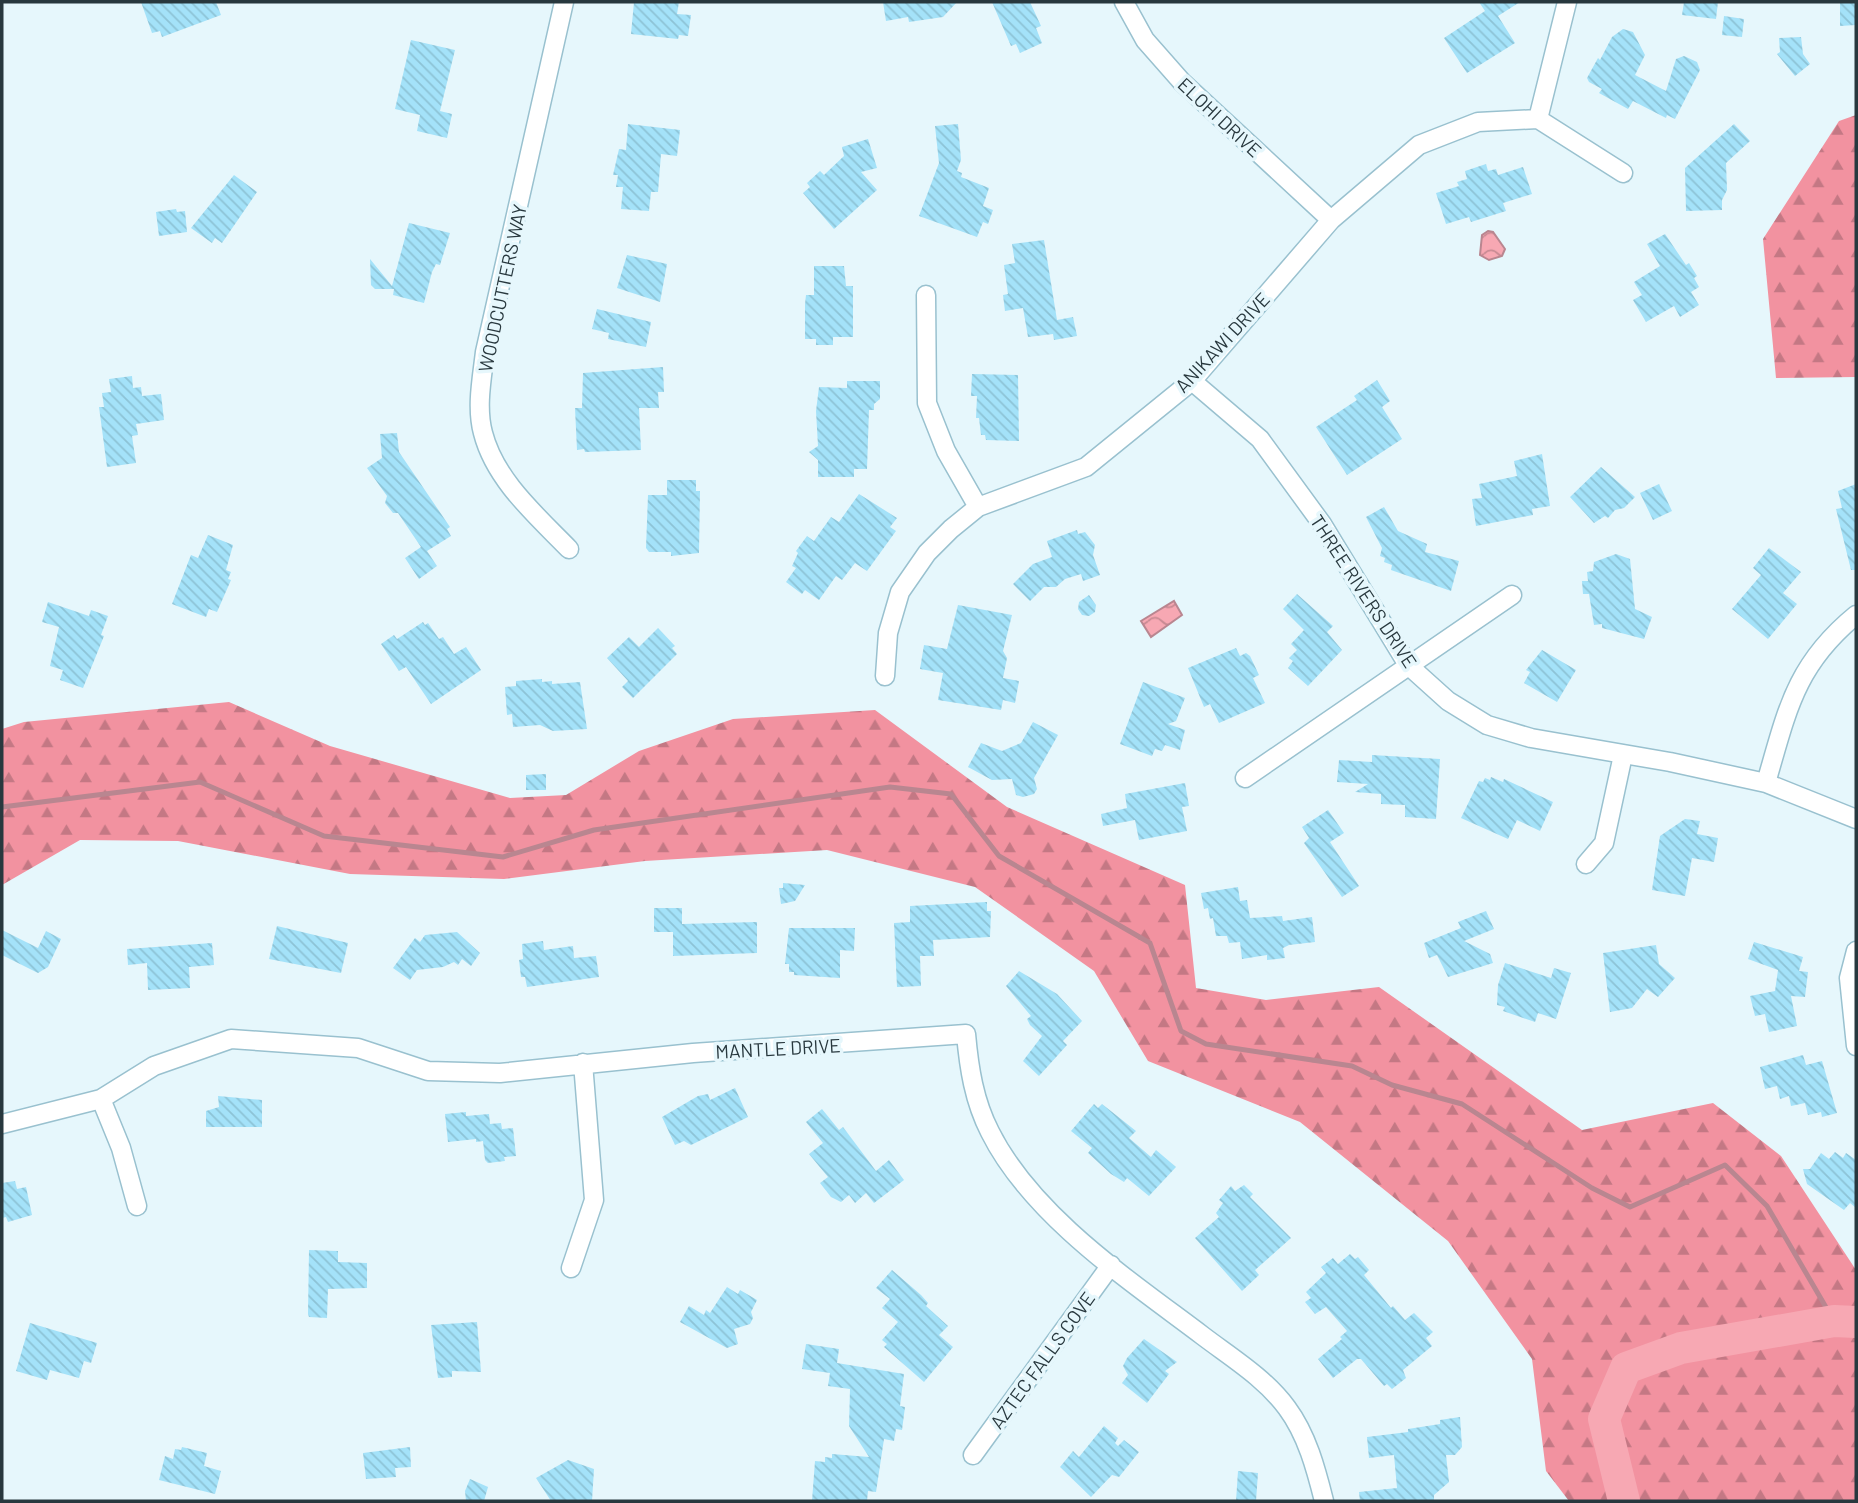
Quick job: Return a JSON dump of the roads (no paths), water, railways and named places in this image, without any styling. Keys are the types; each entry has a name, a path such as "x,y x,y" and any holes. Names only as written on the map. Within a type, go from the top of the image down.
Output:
{"street":[{"name":"WOODCUTTERS WAY","path":"564,2 485,352 480,394 482,432 495,464 523,502 569,549"},
{"name":"ELOHI DRIVE","path":"1124,2 1145,40 1182,82 1331,220"},
{"path":"1567,2 1538,119 1623,173"},
{"name":"ANIKAWI DRIVE","path":"885,676 888,633 900,592 927,553 978,507 1086,467 1192,381 1331,220 1419,145 1478,122 1538,119"},
{"path":"926,295 927,403 946,451 978,507"},
{"name":"THREE RIVERS DRIVE","path":"1192,381 1260,439 1322,524 1408,665 1448,701 1487,725 1531,738 1766,783 1856,819"},
{"path":"1245,778 1512,595"},
{"path":"1766,783 1794,690 1812,660 1835,632 1856,615"},
{"path":"1586,864 1604,843 1623,755"},
{"path":"1856,951 1849,978 1856,1046"},
{"name":"MANTLE DRIVE","path":"2,1124 101,1099 154,1066 231,1039 358,1048 428,1071 500,1073 583,1063 966,1034 977,1101 1004,1158 1032,1192 1111,1265 1272,1391 1298,1427 1315,1465 1324,1501"},
{"path":"571,1268 594,1200 583,1063"},
{"path":"101,1099 121,1148 137,1206"},
{"name":"AZTEC FALLS COVE","path":"973,1455 1111,1265"}],"water":[{"path":"1488,231 1493,232 1505,249 1502,256 1489,260 1480,255 1482,235"},
{"path":"1174,601 1182,615 1151,637 1141,621"}],"waterway":[{"path":"2,807 200,782 324,836 503,857 594,830 890,787 951,794 999,856 1150,943 1181,1031 1206,1044 1352,1066 1392,1085 1462,1104 1592,1188 1630,1207 1725,1165 1767,1206 1834,1321"},
{"path":"1624,1501 1604,1419 1626,1368 1681,1348 1834,1321 1856,1322"}]}
